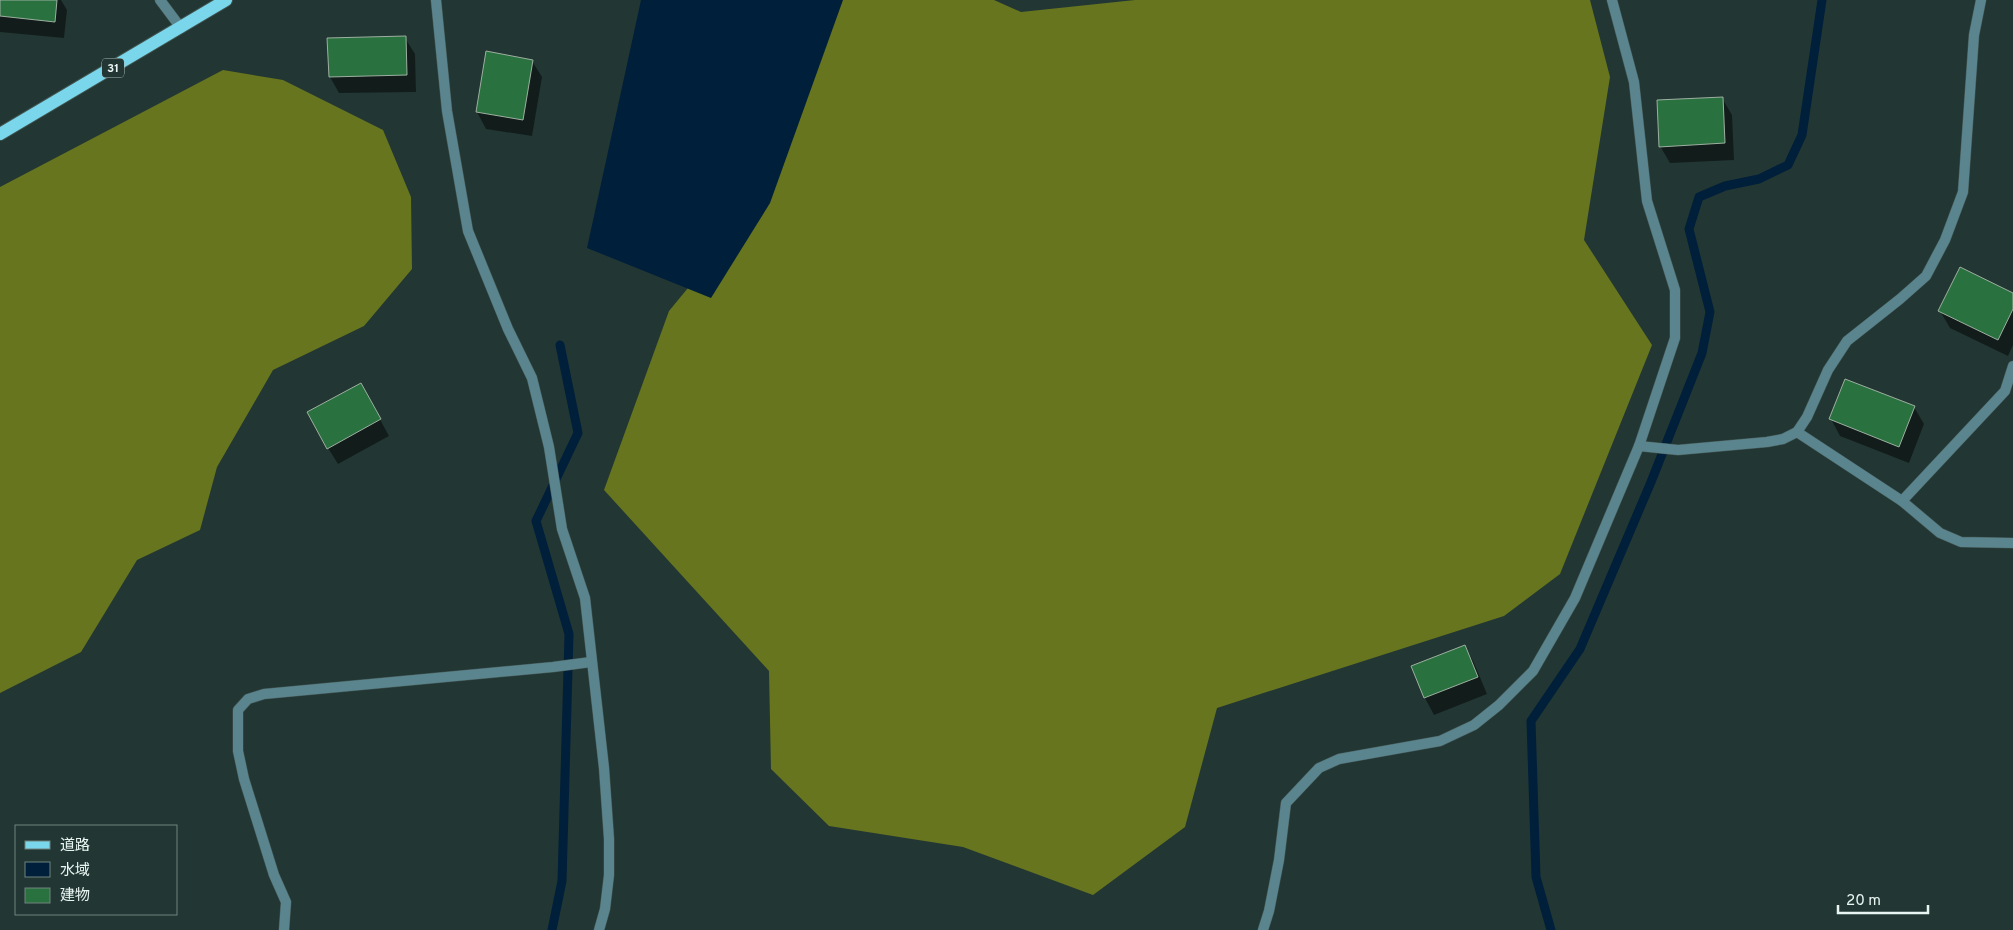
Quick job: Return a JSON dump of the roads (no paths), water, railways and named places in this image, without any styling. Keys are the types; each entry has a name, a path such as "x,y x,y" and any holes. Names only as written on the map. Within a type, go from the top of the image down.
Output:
{"main road":[{"name":"31","path":"0,134 226,0"}],"street":[{"path":"160,0 181,28"},
{"path":"436,0 447,111 468,231 508,329 532,378 549,446 562,529 586,598 591,662 604,768 609,838 609,875 605,909 599,930"},
{"path":"1263,930 1269,911 1277,868 1286,803 1319,768 1340,759 1440,741 1474,725 1499,706 1533,671 1574,598 1639,446 1675,338 1675,290 1646,201 1634,82 1612,0"},
{"path":"1639,446 1678,450 1767,442 1783,439 1797,432 1807,417 1828,370 1847,341 1900,300 1926,276 1945,240 1963,192 1974,35 1981,0"},
{"path":"1902,501 2005,391 2013,366"},
{"path":"1797,432 1902,501 1940,533 1961,542 2013,543"},
{"path":"284,930 286,902 274,875 244,779 238,751 238,710 248,700 264,694 591,662"}],"water":[{"path":"641,0 843,0 770,203 711,298 587,248"}],"waterway":[{"path":"1551,930 1536,877 1531,721 1580,649 1651,482 1702,353 1710,312 1689,229 1699,197 1725,186 1759,179 1788,165 1802,135 1822,0"},
{"path":"552,930 562,881 569,634 536,521 578,433 560,345"}]}
